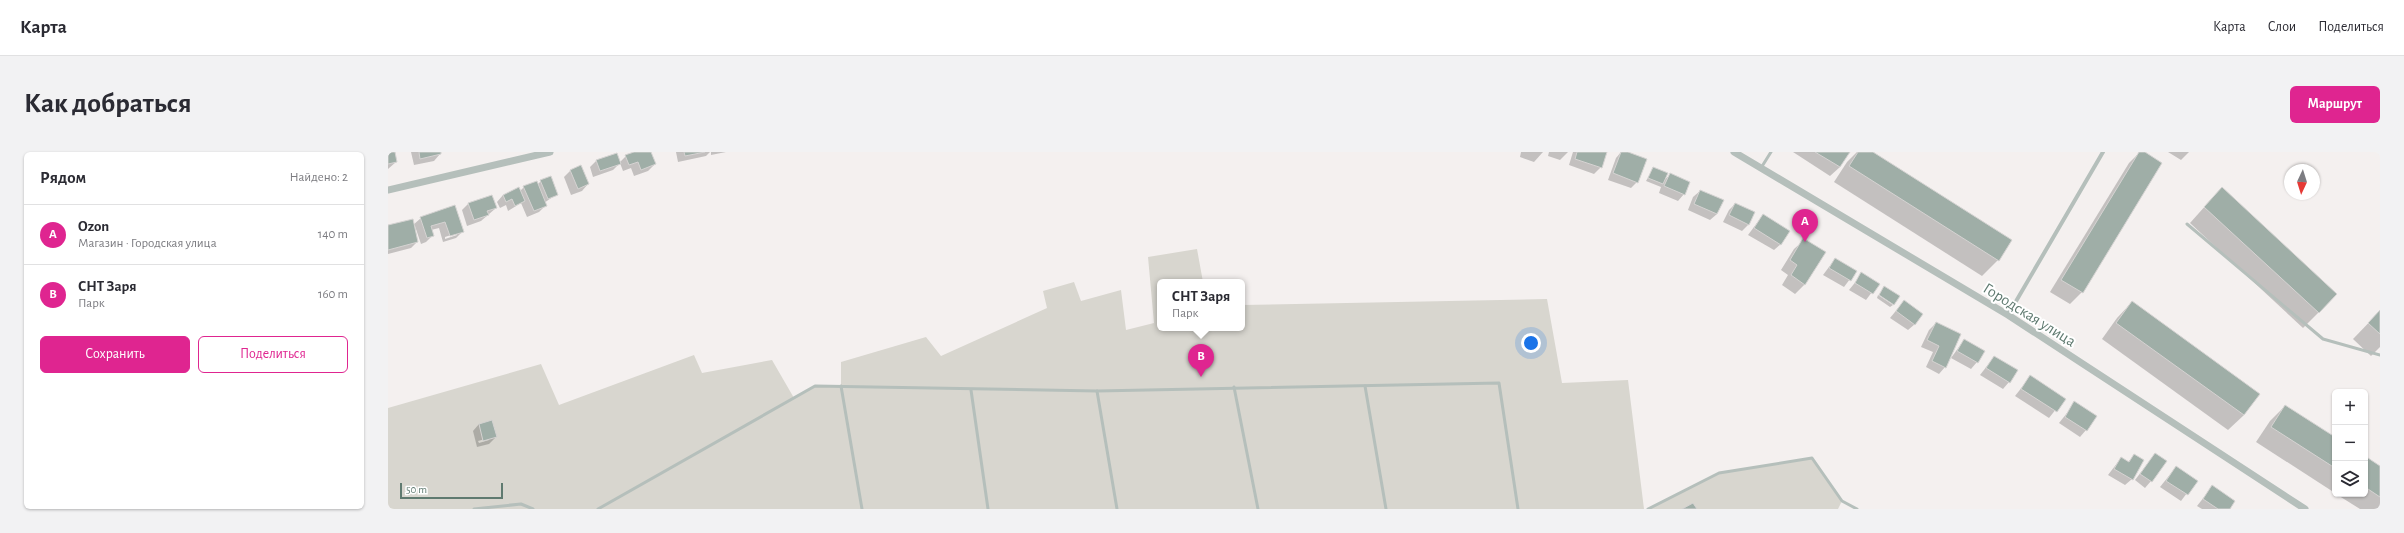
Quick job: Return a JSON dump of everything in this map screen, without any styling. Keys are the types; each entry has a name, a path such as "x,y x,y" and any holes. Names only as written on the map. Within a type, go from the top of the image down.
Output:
{"street":[{"path":"388,190 550,152"},
{"name":"Городская улица","path":"1734,152 2008,315 2305,509"},
{"path":"2008,315 2103,152"}],"lane":[{"path":"1761,168 1771,152"},
{"path":"2187,224 2323,339 2380,356"},
{"path":"598,509 815,386 970,390 1097,390 1234,386 1365,386 1499,383 1518,509"},
{"path":"841,386 862,509"},
{"path":"1234,386 1258,509"},
{"path":"1365,386 1386,509"},
{"path":"970,390 988,509"},
{"path":"1097,390 1117,509"},
{"path":"1648,509 1719,473 1812,458 1842,501 1857,509"},
{"path":"474,509 521,504 533,509"}],"shaded area":[{"path":"1197,249 1202,279 1157,279 1157,331 1245,331 1245,305 1547,299 1562,383 1628,380 1644,509 388,509 388,408 541,364 559,405 694,355 702,373 772,360 794,398 815,386 841,385 841,362 926,337 941,356 1047,308 1043,291 1074,282 1081,301 1121,290 1126,330 1154,323 1148,257"},
{"path":"1812,458 1842,501 1838,509 1648,509 1719,473"}],"building":[{"path":"388,152 395,152 397,162 388,164"},
{"path":"419,152 441,152 441,154 420,159"},
{"path":"634,152 651,152 656,164 641,170 638,162 629,165 625,155"},
{"path":"684,152 705,152 685,156"},
{"path":"1577,152 1607,152 1602,168 1575,159"},
{"path":"1621,152 1628,152 1647,159 1638,183 1613,173"},
{"path":"1815,152 1850,152 1840,167"},
{"path":"1858,152 1873,152 2012,240 1999,261 1849,166"},
{"path":"2139,152 2145,152 2162,163 2083,293 2061,280"},
{"path":"617,153 621,164 600,171 596,160"},
{"path":"581,165 589,184 578,189 570,170"},
{"path":"1653,167 1668,173 1663,184 1648,178"},
{"path":"1670,173 1690,182 1685,195 1664,186"},
{"path":"551,176 558,195 548,199 540,180"},
{"path":"537,181 547,206 534,211 523,186"},
{"path":"519,187 525,201 515,206 512,199 506,202 503,195"},
{"path":"2222,187 2337,294 2319,313 2204,207"},
{"path":"1700,190 1724,200 1717,214 1694,204"},
{"path":"492,195 497,208 487,211 489,215 474,220 468,203"},
{"path":"1735,203 1755,212 1749,225 1729,215"},
{"path":"455,205 464,232 450,236 445,222 431,226 434,236 427,238 420,217"},
{"path":"1763,214 1790,231 1781,245 1754,228"},
{"path":"413,219 418,242 388,250 388,225"},
{"path":"1803,238 1826,252 1805,285 1791,275 1797,265 1790,260"},
{"path":"1835,258 1857,271 1851,281 1829,268"},
{"path":"1861,272 1880,284 1873,294 1855,283"},
{"path":"1884,286 1900,296 1894,305 1879,295"},
{"path":"1904,300 1923,314 1915,325 1896,311"},
{"path":"2132,301 2260,394 2244,415 2116,323"},
{"path":"2380,310 2380,334 2368,323"},
{"path":"1936,322 1961,334 1946,368 1932,361 1939,346 1927,340"},
{"path":"1964,339 1985,351 1978,363 1957,351"},
{"path":"1994,356 2018,370 2010,383 1986,368"},
{"path":"2030,375 2066,399 2057,412 2021,389"},
{"path":"2074,401 2097,416 2087,431 2065,417"},
{"path":"2285,405 2332,435 2332,466 2271,427"},
{"path":"492,420 497,437 483,441 479,424"},
{"path":"2155,453 2167,461 2152,482 2140,474"},
{"path":"2134,454 2144,460 2133,480 2114,469 2121,457 2129,462"},
{"path":"2368,458 2380,466 2380,497 2368,489"},
{"path":"2176,466 2198,481 2188,495 2166,481"},
{"path":"2212,485 2235,501 2230,509 2218,509 2203,499"},
{"path":"1693,503 1697,509 1682,509"}],"place":[{"name":"Ozon","path":"1805,242"},
{"name":"СНТ Заря","path":"1201,377"}]}
